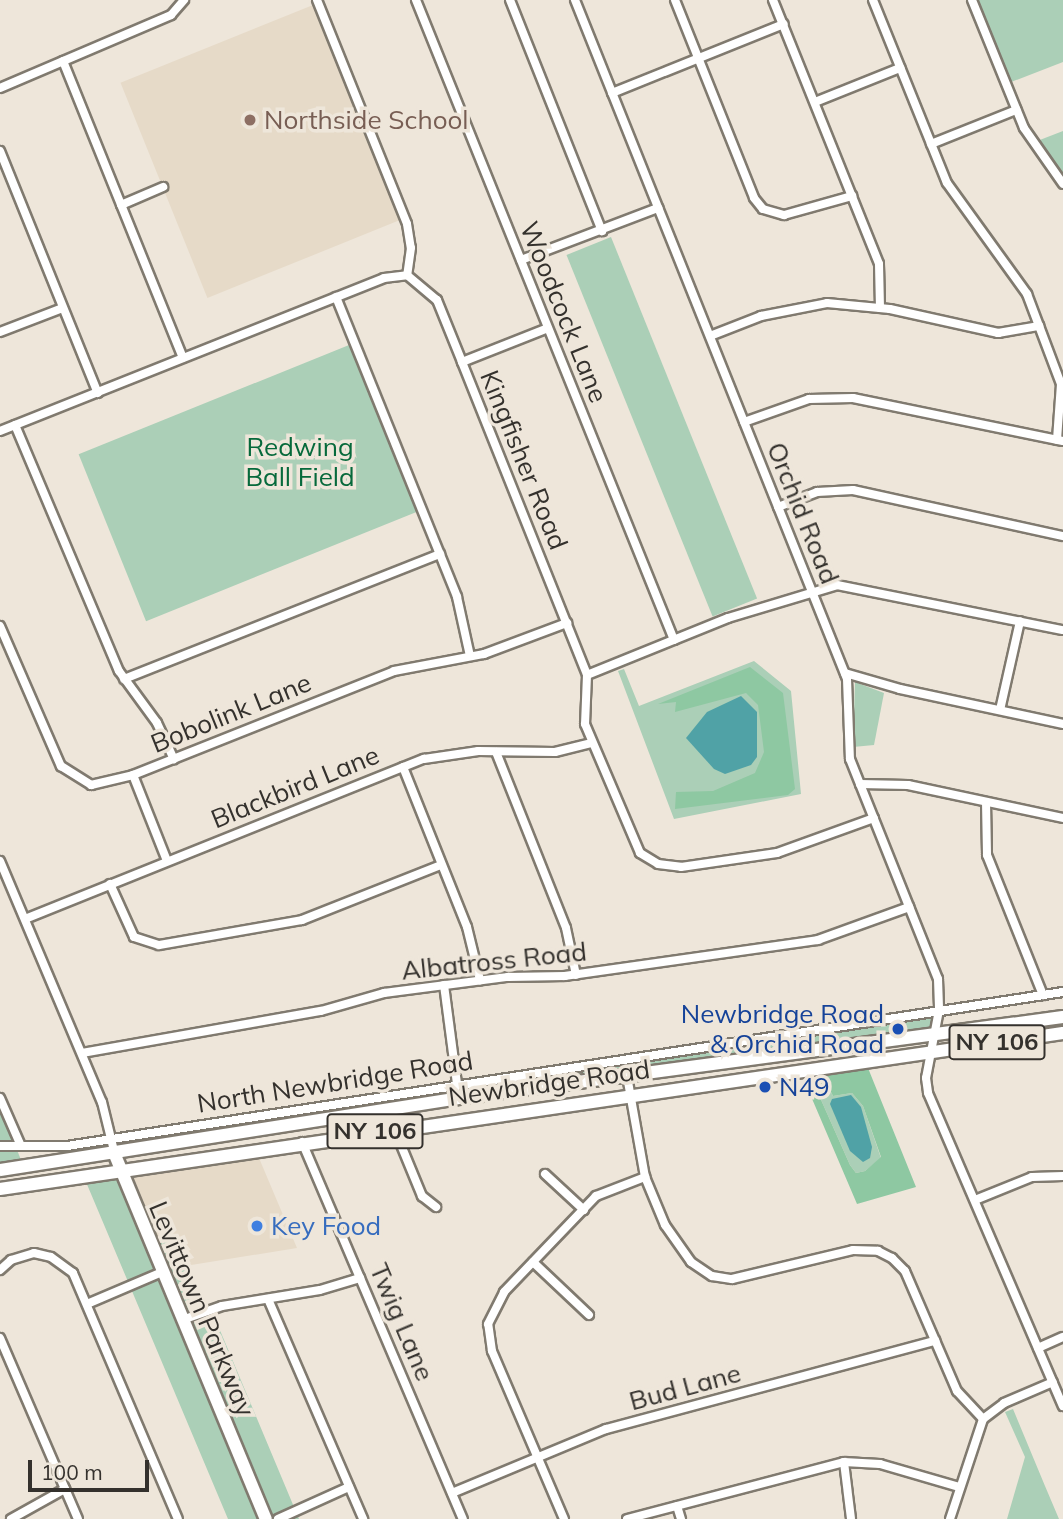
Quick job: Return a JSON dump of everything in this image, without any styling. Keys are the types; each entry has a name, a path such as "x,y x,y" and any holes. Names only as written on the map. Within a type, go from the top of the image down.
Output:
{"main road":[{"name":"Newbridge Road","path":"0,1170 115,1155 628,1076 1063,1017"},
{"name":"Newbridge Road","path":"0,1189 120,1173 394,1128 1063,1033"},
{"name":"Levittown Parkway","path":"115,1155 120,1173 266,1519"}],"street":[{"path":"0,88 171,15 184,0"},
{"path":"0,431 384,278 407,275 411,248 407,224 317,0"},
{"name":"Woodcock Lane","path":"416,0 674,640"},
{"path":"510,0 602,230"},
{"name":"Orchid Road","path":"575,0 845,673 850,690 847,744 860,784 938,979 939,1010 933,1035 928,1093 1063,1406"},
{"path":"675,0 754,198 763,209 784,215 852,196"},
{"path":"774,0 879,264 880,308"},
{"path":"744,422 809,399 853,398 1060,441 1062,384 1018,276 954,196 930,144 873,0"},
{"path":"972,0 1016,110 1036,150 1063,184"},
{"path":"612,93 783,24"},
{"path":"64,61 183,358"},
{"path":"814,102 900,68"},
{"path":"930,144 1016,110"},
{"path":"0,151 98,393"},
{"path":"121,205 163,187"},
{"path":"521,260 658,208"},
{"name":"Kingfisher Road","path":"407,275 437,300 567,623 587,675 584,712 592,743 632,842 657,864 681,867 777,853 874,818"},
{"path":"336,297 457,597 470,656"},
{"path":"710,336 761,316 810,305 880,308 998,333 1039,326"},
{"path":"0,332 63,308"},
{"path":"462,362 548,328"},
{"path":"15,425 124,679 157,723 174,759"},
{"path":"778,507 817,492 853,490 1063,536"},
{"path":"124,679 440,554"},
{"path":"587,675 674,640 812,591 859,586 1063,630"},
{"path":"1000,710 1020,621"},
{"name":"Bobolink Lane","path":"0,626 61,766 91,785 132,775 394,671 509,646 567,623"},
{"path":"845,673 1063,724"},
{"name":"Blackbird Lane","path":"25,919 403,767 445,753 555,752 592,743"},
{"path":"496,752 566,928 576,975"},
{"path":"403,767 473,945 480,980"},
{"path":"132,775 167,861"},
{"path":"860,784 908,785 1063,818"},
{"path":"986,802 987,855 1043,995"},
{"path":"1,865 82,1053 115,1155"},
{"path":"110,884 134,937 159,945 302,920 441,865"},
{"name":"Albatross Road","path":"82,1053 321,1012 384,993 480,980 576,975 818,940 909,907"},
{"path":"443,985 457,1084"},
{"name":"North Newbridge Road","path":"0,1146 66,1146 1063,992"},
{"path":"628,1076 645,1177 666,1225 700,1269 720,1278 746,1279 853,1250 878,1251 905,1271 957,1391 983,1419"},
{"path":"0,1098 21,1146"},
{"path":"394,1128 422,1196 436,1208"},
{"name":"Twig Lane","path":"302,1142 463,1519"},
{"path":"545,1174 584,1210"},
{"path":"975,1200 1032,1177 1063,1176"},
{"path":"564,1519 488,1334 496,1303 603,1190 645,1177"},
{"path":"0,1270 23,1255 51,1257 73,1273 178,1519"},
{"path":"533,1262 589,1315"},
{"path":"87,1304 162,1272"},
{"path":"182,1320 360,1278"},
{"path":"268,1299 363,1519"},
{"path":"1038,1348 1063,1337"},
{"path":"0,1338 78,1519"},
{"name":"Bud Lane","path":"452,1493 606,1429 935,1341"},
{"path":"950,1519 983,1419 1004,1403 1052,1382"},
{"path":"627,1519 844,1462 880,1464 959,1487"},
{"path":"844,1462 851,1519"},
{"path":"278,1519 349,1487"},
{"path":"11,1519 65,1489"},
{"path":"677,1506 681,1519"}],"shaded area":[{"name":"Northside School","path":"318,3 405,218 207,298 121,83"},
{"path":"259,1158 297,1248 185,1266 172,1240 153,1245 124,1177"}],"green space":[{"path":"972,0 1063,0 1063,62 1006,84"},
{"path":"1063,131 1063,184 1032,143"},
{"path":"611,237 757,599 713,617 566,255"},
{"name":"Redwing Ball Field","path":"354,343 421,510 146,621 79,454"},
{"path":"754,661 791,691 801,794 674,819 618,671 624,669 639,706"},
{"path":"750,667 783,693 795,789 788,795 675,809 676,792 713,791 755,773 764,752 758,705 746,693 675,712 676,702 658,704"},
{"path":"855,682 884,693 874,745 853,747"},
{"path":"937,1013 932,1032 117,1152 115,1140"},
{"path":"868,1068 916,1187 857,1204 804,1080","holes":["814,1084 829,1088 833,1096 852,1093 863,1106 881,1157 865,1171 856,1173 850,1165"]},
{"path":"814,1084 829,1088 833,1096 852,1093 863,1106 881,1158 865,1171 856,1173 850,1165"},
{"path":"0,1107 21,1160 0,1163"},
{"path":"118,1177 153,1245 172,1240 206,1317 214,1316 299,1519 228,1519 86,1182"},
{"path":"1013,1409 1059,1519 1007,1519 1025,1457 1005,1412"}],"water":[{"path":"741,696 757,712 757,757 751,765 725,774 714,769 686,738 707,712"},
{"path":"851,1095 861,1107 872,1147 870,1158 863,1162 850,1151 830,1104 832,1099"}],"place":[{"name":"Northside School","path":"250,120"},
{"name":"Newbridge Road & Orchid Road","path":"898,1029"},
{"name":"N49","path":"765,1087"},
{"name":"Key Food","path":"257,1226"}]}
